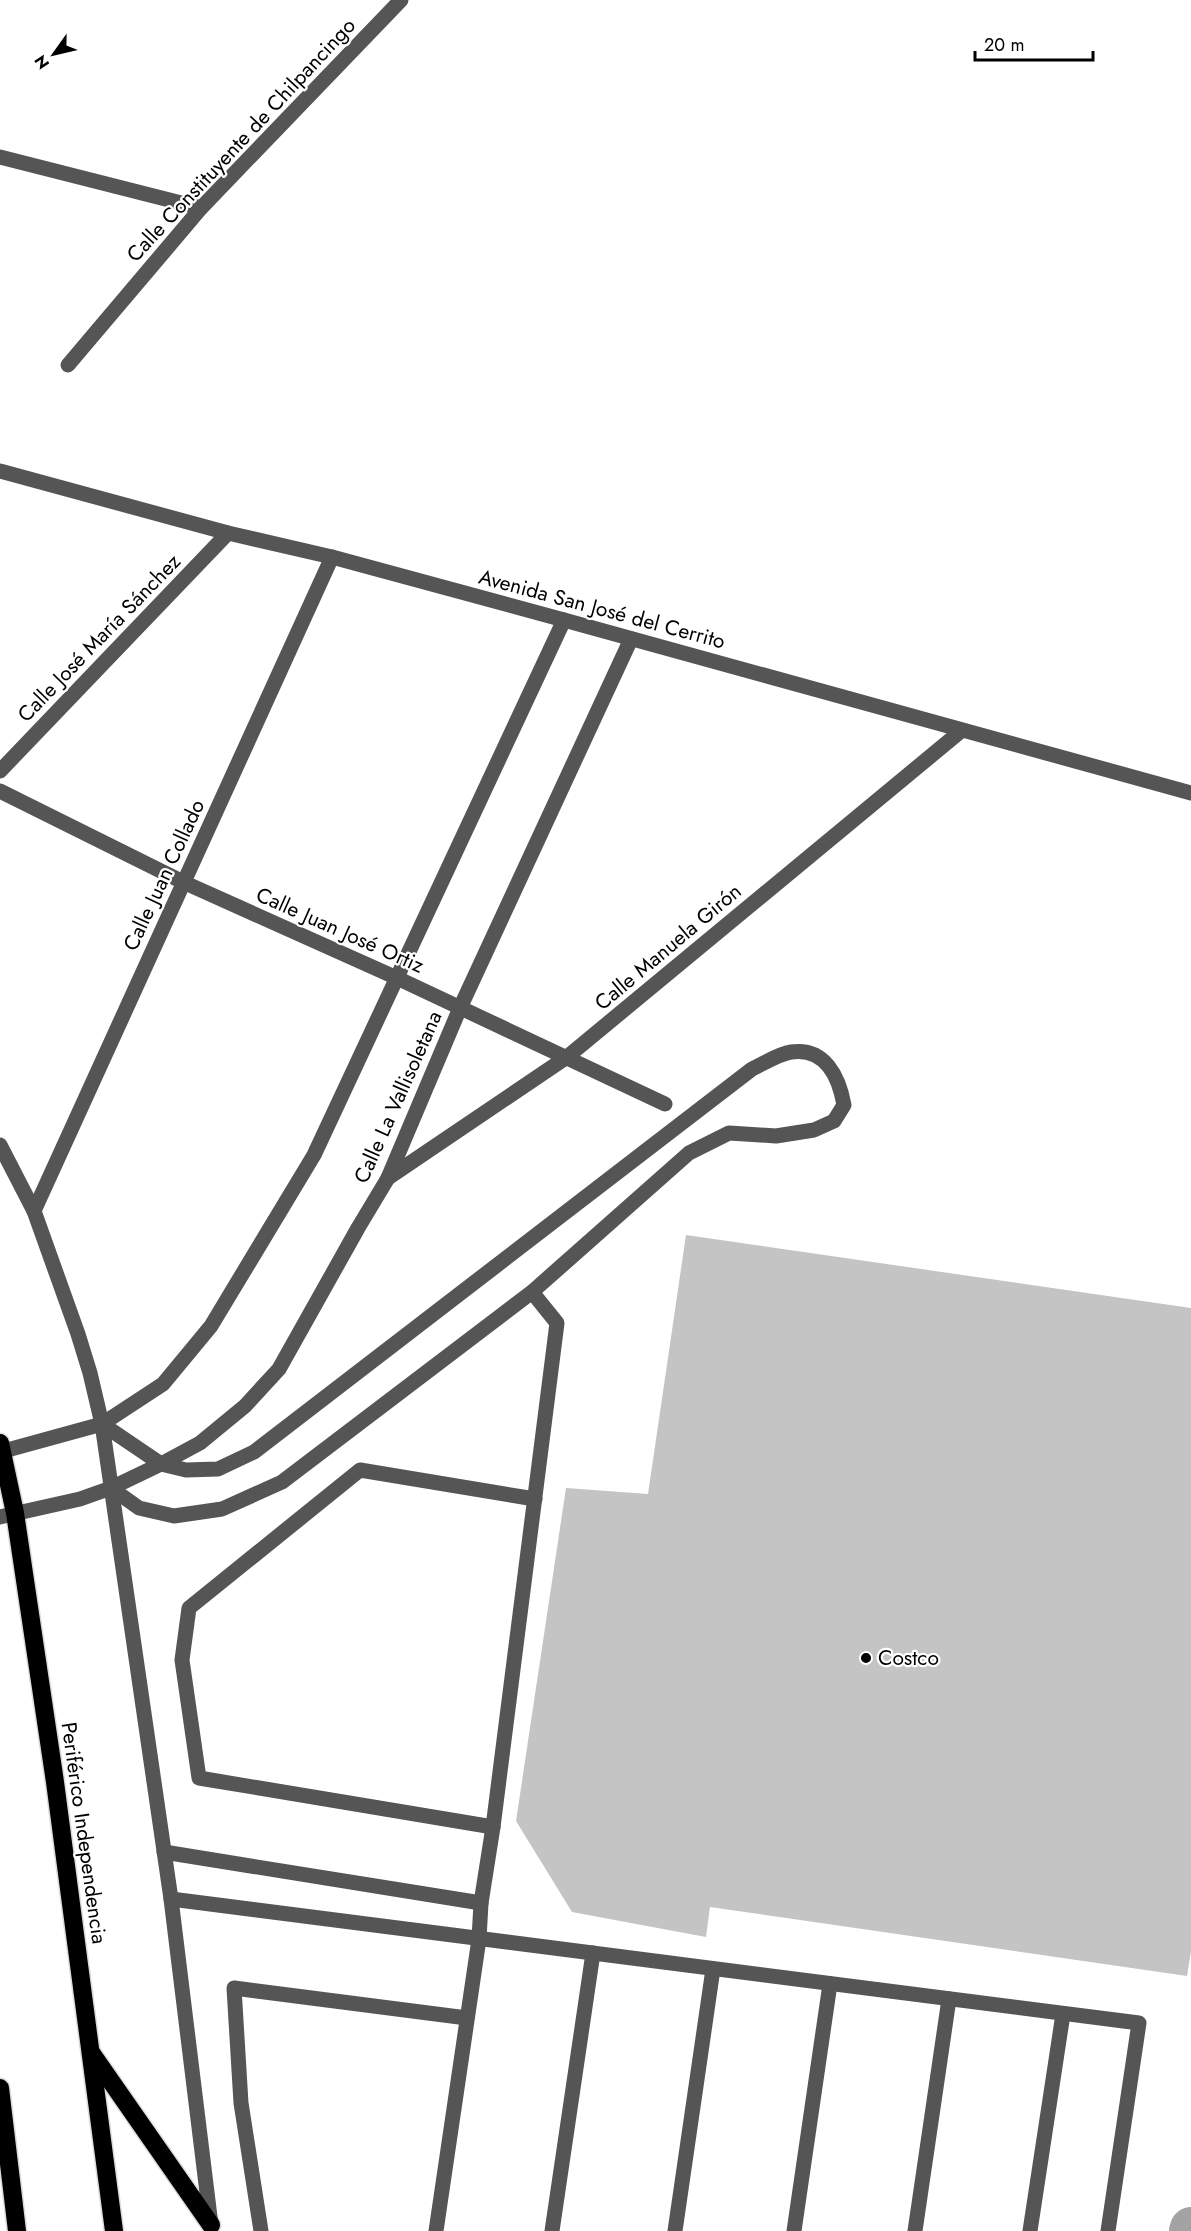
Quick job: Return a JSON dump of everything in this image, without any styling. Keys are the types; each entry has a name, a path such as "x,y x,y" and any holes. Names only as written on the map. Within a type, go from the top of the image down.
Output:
{"highway":[{"name":"Periférico Independencia","path":"1,1448 7,1515 56,1782 114,2231"},
{"path":"90,2052 211,2228"},
{"path":"0,2088 17,2231"}],"street":[{"name":"Calle Constituyente de Chilpancingo","path":"68,365 201,208 401,0"},
{"path":"0,157 201,208"},
{"name":"Avenida San José del Cerrito","path":"0,471 228,534 332,557 1191,793"},
{"name":"Calle José María Sánchez","path":"0,771 228,534"},
{"name":"Calle Juan Collado","path":"34,1211 332,557"},
{"path":"1,1448 102,1424 163,1384 211,1326 314,1155 564,620"},
{"name":"Calle La Vallisoletana","path":"7,1515 80,1498 111,1488 161,1464 200,1443 245,1406 279,1369 388,1178 460,1008 631,639"},
{"name":"Calle Manuela Girón","path":"388,1178 567,1058 961,731"},
{"name":"Calle Juan José Ortiz","path":"0,791 183,882 397,978 665,1104"},
{"path":"102,1424 161,1464 186,1470 218,1469 254,1452 752,1070 790,1052 814,1054 831,1067 840,1085 844,1105 834,1121 814,1130 776,1136 729,1133 689,1153 532,1292 282,1482 222,1509 174,1516 139,1508 111,1488"},
{"path":"0,1145 34,1211 78,1334 102,1424 171,1899 211,2228"},
{"path":"436,2231 479,1939 481,1902 493,1827 557,1323 532,1292"},
{"path":"493,1827 199,1778 182,1660 189,1608 360,1470 535,1499"},
{"path":"164,1852 481,1902"},
{"path":"171,1899 1139,2024 1108,2231"},
{"path":"552,2231 593,1953"},
{"path":"675,2231 713,1969"},
{"path":"794,2231 830,1984"},
{"path":"261,2231 241,2103 234,1988 467,2018"},
{"path":"915,2231 949,1999"},
{"path":"1030,2231 1063,2014"}],"building":[{"name":"Costco","path":"686,1235 1191,1308 1191,1951 1187,1976 710,1907 706,1937 572,1912 516,1821 566,1488 648,1494"}],"place":[{"name":"Costco","path":"866,1658"}]}
